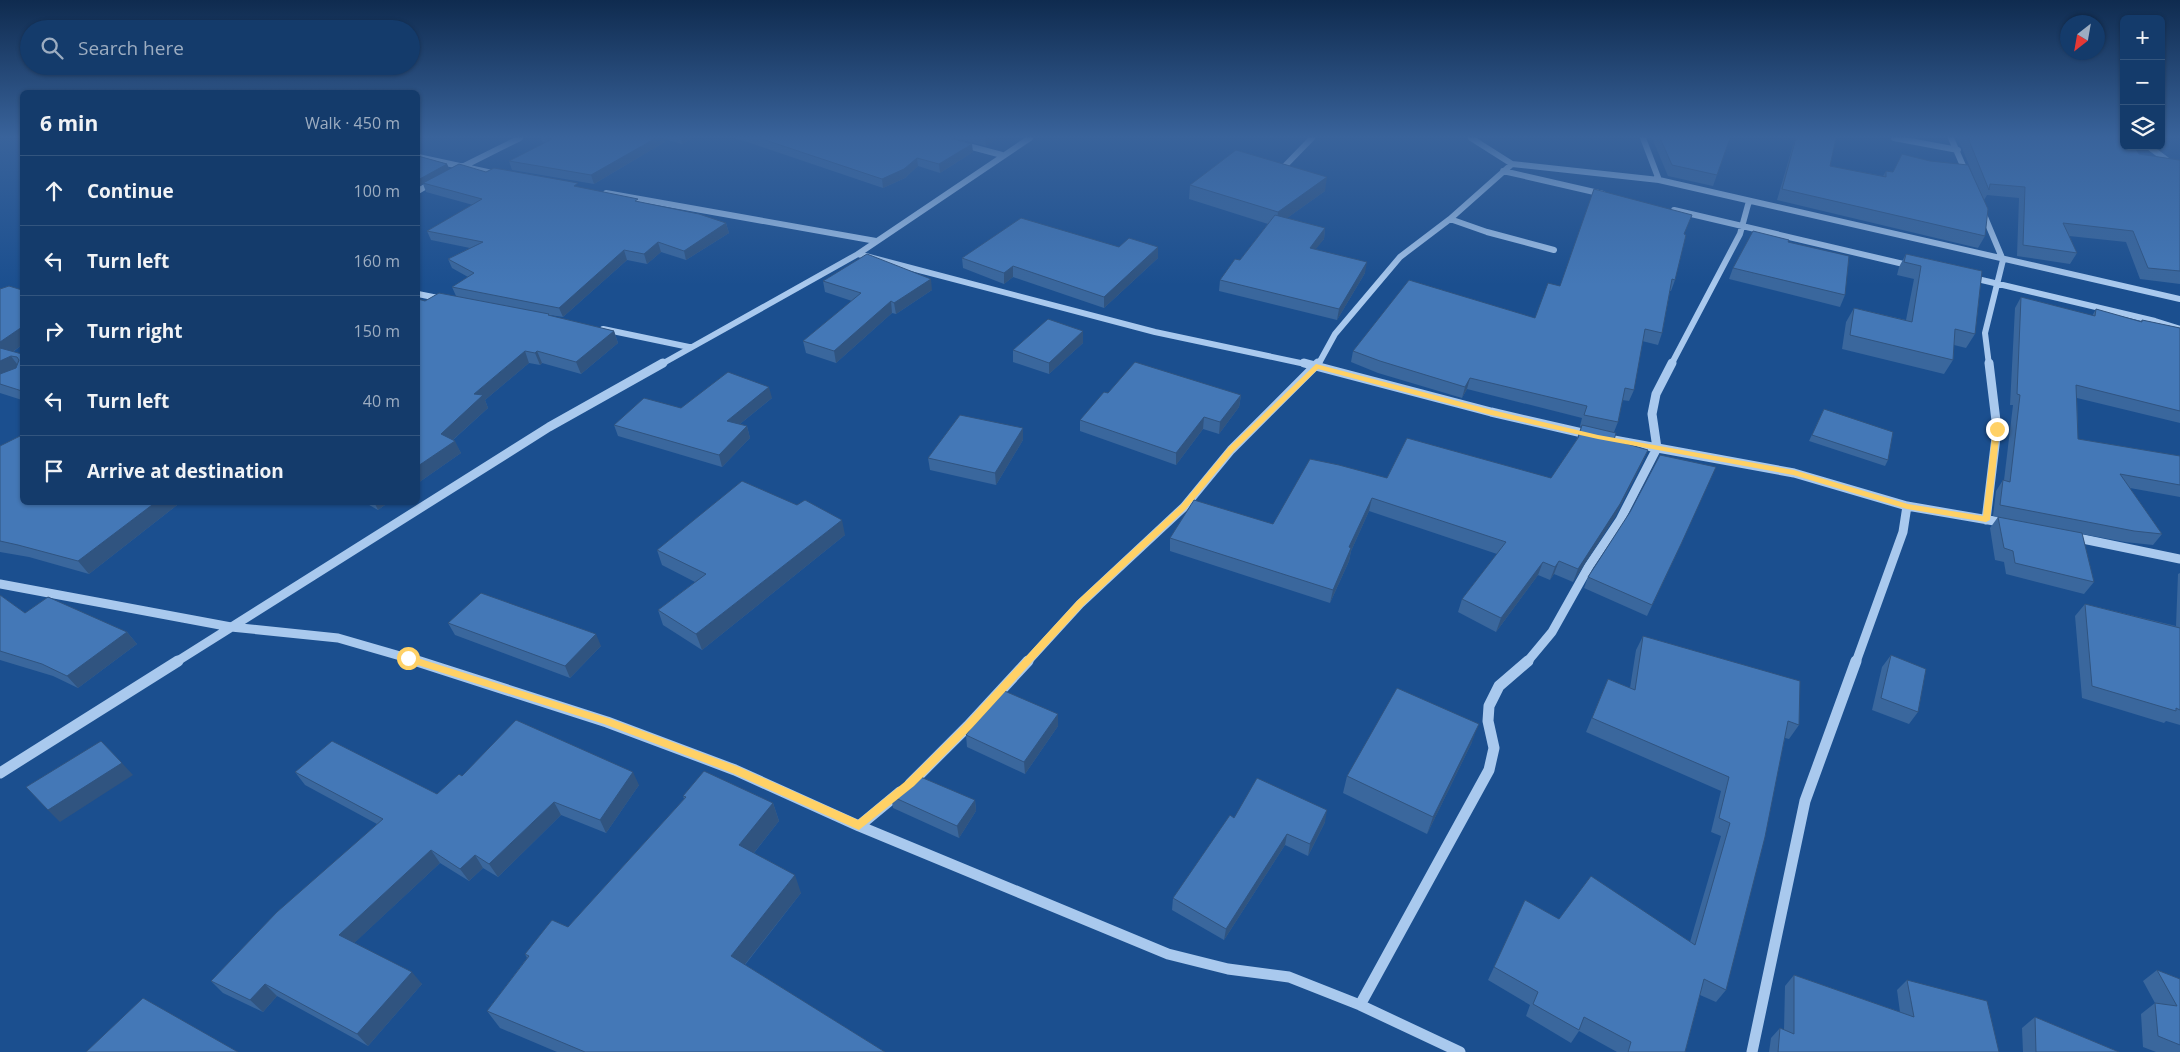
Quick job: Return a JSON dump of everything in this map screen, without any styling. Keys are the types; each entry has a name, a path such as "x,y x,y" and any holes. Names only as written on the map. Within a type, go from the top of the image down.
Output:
{"street":[{"path":"0,773 549,427 858,254 955,187"},
{"path":"859,826 911,783 968,726 1080,604 1184,507 1231,450 1316,366 1335,334 1400,257 1450,219 1485,187"},
{"path":"1572,187 1608,195"},
{"path":"1689,187 2180,299"},
{"path":"595,191 824,230 876,241"},
{"path":"1360,1005 1488,770 1494,748 1488,721 1490,706 1499,686 1529,660 1552,632 1589,566 1620,520 1657,448 1652,414 1656,394 1740,234 1749,201"},
{"path":"1980,206 2003,260 1999,283 1985,333 1997,429 1986,520"},
{"path":"1665,208 1916,266"},
{"path":"1450,219 1554,250"},
{"path":"858,254 1154,332 1316,366 1491,412 1657,448 1794,473 1907,506 2015,525"},
{"path":"1962,276 1999,283 2155,321 2180,329"},
{"path":"420,294 454,301"},
{"path":"596,328 689,347"},
{"path":"1752,1052 1805,801 1904,532 1907,506"},
{"path":"2063,535 2180,559"},
{"path":"0,584 231,627 338,638 418,661 607,722 735,770 859,826 1168,954 1228,969 1288,976 1360,1005 1460,1052"}],"building":[{"path":"438,187 579,187 638,199 635,201 699,214 726,223 684,251 658,242 644,254 624,250 559,308 452,287 474,273 448,259 483,242 427,231 482,199"},
{"path":"1197,187 1313,187 1278,212"},
{"path":"1783,187 1978,187 1988,209 1985,236 1782,189"},
{"path":"2025,187 2180,187 2180,271 2148,268 2133,231 2063,223 2077,253 2023,245"},
{"path":"1594,189 1692,215 1684,234 1686,235 1675,280 1672,279 1662,333 1645,329 1634,390 1625,388 1618,422 1584,415 1587,406 1470,378 1465,387 1353,351 1409,280 1535,318 1548,283 1560,286"},
{"path":"1275,215 1325,228 1310,248 1367,262 1339,309 1220,280 1235,259 1240,260"},
{"path":"1021,218 1119,247 1129,238 1158,247 1104,297 1013,266 1004,273 962,258"},
{"path":"1753,231 1789,240 1788,242 1849,256 1845,295 1733,268"},
{"path":"867,254 931,279 894,303 891,301 834,351 803,341 861,293 823,281"},
{"path":"1906,254 1982,271 1975,334 1955,329 1953,360 1850,335 1854,308 1912,322 1921,266 1904,262"},
{"path":"9,286 20,289 20,328 0,342 0,289"},
{"path":"439,293 549,314 614,331 576,362 537,351 535,353 525,351 474,394 483,395 441,434 455,441 420,465 420,300 425,301"},
{"path":"2021,297 2095,316 2096,309 2142,322 2142,320 2180,328 2180,411 2076,385 2078,439 2180,456 2180,485 2120,474 2162,534 2134,531 2000,505 2003,480 2010,482 2020,395 2017,394"},
{"path":"1048,319 1083,331 1049,363 1013,350"},
{"path":"0,348 20,353 20,390 0,384 0,374 16,368 19,360 17,357 11,356 0,361"},
{"path":"1135,362 1241,395 1220,422 1204,417 1176,453 1080,420 1104,392 1108,393"},
{"path":"728,372 769,387 727,421 747,426 719,455 614,425 644,398 681,408"},
{"path":"1824,409 1893,432 1888,460 1812,435"},
{"path":"960,415 1023,428 995,473 928,458"},
{"path":"1582,425 1616,433 1614,440 1648,450 1620,504 1578,569 1559,561 1555,567 1543,562 1501,618 1462,599 1506,542 1372,498 1349,547 1351,548 1333,590 1170,538 1194,500 1273,524 1310,459 1387,478 1407,438 1551,478 1578,438"},
{"path":"20,436 20,505 152,505 78,561 0,541 0,446"},
{"path":"1660,455 1716,467 1652,605 1588,577 1630,512"},
{"path":"742,481 797,505 805,500 842,520 696,634 658,610 706,574 657,550"},
{"path":"1998,517 2082,533 2094,582 2015,563 2013,551 2004,548"},
{"path":"481,593 596,634 565,666 448,623"},
{"path":"0,595 25,613 48,597 127,632 67,676 42,664 0,651"},
{"path":"2085,604 2180,628 2180,710 2176,708 2176,711 2092,686"},
{"path":"1643,636 1800,681 1799,725 1788,721 1765,837 1726,990 1704,979 1685,1052 1628,1052 1631,1042 1584,1017 1579,1030 1533,1004 1538,992 1494,967 1525,900 1559,919 1591,876 1695,945 1730,823 1719,818 1729,777 1592,718 1608,679 1635,690"},
{"path":"1891,655 1926,669 1918,712 1881,698"},
{"path":"1397,688 1479,724 1433,817 1347,776"},
{"path":"1000,689 1058,714 1024,762 966,735"},
{"path":"516,720 633,772 600,820 554,802 489,864 475,855 460,869 431,850 339,935 412,972 357,1034 265,984 250,1000 211,981 277,912 383,819 295,772 332,741 437,794 459,774 462,776"},
{"path":"101,741 122,763 48,810 26,787"},
{"path":"704,771 773,803 739,845 795,875 731,956 885,1052 585,1052 487,1011 529,956 525,954 552,920 568,927 686,797 683,796"},
{"path":"916,775 975,800 957,826 891,796"},
{"path":"1257,778 1327,810 1310,844 1287,834 1226,929 1173,898 1230,815 1234,818"},
{"path":"2157,970 2180,979 2180,1045 2158,1036 2155,1003 2177,1006"},
{"path":"1794,975 1914,1017 1907,980 1987,1001 1999,1052 1778,1052 1780,1028 1794,1034"},
{"path":"143,998 238,1052 86,1052"},
{"path":"2035,1017 2119,1052 2036,1052"}],"route":[{"path":"408,658 607,722 735,770 859,826 911,783 968,726 1026,660 1080,604 1184,507 1231,450 1316,366 1491,412 1598,437 1733,460 1794,473 1907,506 1986,520 1997,429"}]}
